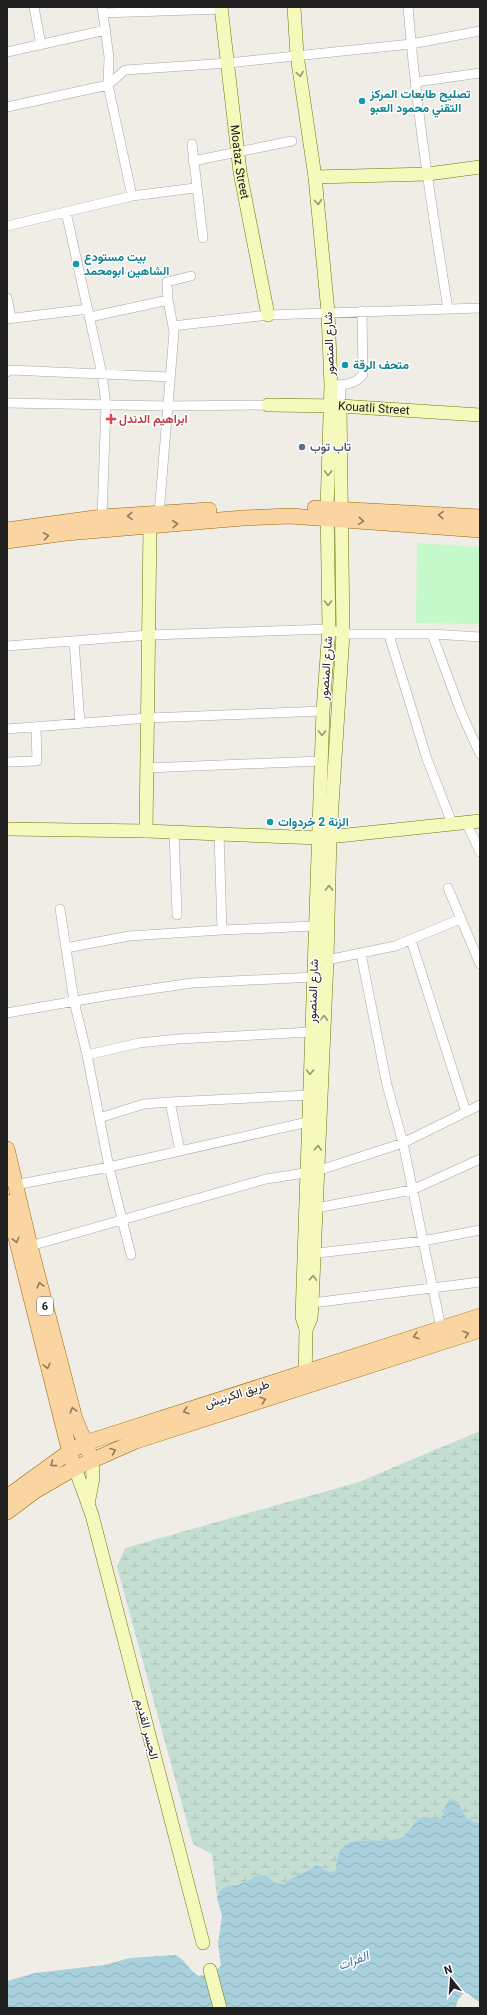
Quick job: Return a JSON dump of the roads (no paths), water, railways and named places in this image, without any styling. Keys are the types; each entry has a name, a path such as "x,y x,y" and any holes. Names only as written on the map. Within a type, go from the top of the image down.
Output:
{"main road":[{"name":"شارع المنصور","path":"294,7 297,55 315,177 336,385 334,514 321,761 324,837 309,1254 312,1303 311,1318 306,1329"},
{"name":"Moataz Street","path":"221,8 238,152 268,315"},
{"path":"315,177 428,174 480,167"},
{"name":"Kouatli Street","path":"268,405 335,406 480,416"},
{"name":"شارع المنصور","path":"305,1379 306,1329 302,1318 316,1208 308,1122 314,977 320,962 315,926 342,634 334,514"},
{"path":"7,530 102,517 154,520 334,514 480,517"},
{"path":"334,514 480,530"},
{"path":"7,541 154,520"},
{"path":"146,831 149,635 154,520"},
{"path":"7,829 146,831 324,837 480,821"},
{"name":"6","path":"7,1149 11,1186 30,1246 75,1419 92,1460"},
{"name":"6","path":"7,1202 69,1452 75,1468"},
{"name":"طريق الكرنيش","path":"7,1497 69,1452 85,1443 244,1399 305,1379 441,1328 480,1316"},
{"name":"طريق الكرنيش","path":"305,1379 480,1330"},
{"name":"طريق الكرنيش","path":"7,1512 35,1491 75,1468 136,1441 244,1399"},
{"path":"90,1510 93,1478 92,1460"},
{"name":"الجسر القديم","path":"75,1468 90,1510 203,1943"},
{"path":"210,1970 220,2008"}],"street":[{"path":"34,7 41,45"},
{"path":"408,7 411,44 428,174 448,309"},
{"path":"132,196 108,85 109,57 103,10 221,8"},
{"path":"7,52 106,30"},
{"path":"7,107 108,85 125,70 228,63 411,44 480,31"},
{"path":"416,82 480,73"},
{"path":"193,161 292,141"},
{"path":"192,144 203,238"},
{"path":"7,226 132,196 196,188"},
{"path":"66,212 102,374 106,405 102,517"},
{"path":"154,520 168,406 170,377 172,326 167,282 191,276"},
{"path":"7,298 9,319 89,313 168,300"},
{"path":"172,326 268,315 480,308"},
{"path":"336,385 356,381 361,377 364,371 362,311"},
{"path":"7,372 10,370 170,377"},
{"path":"7,403 168,406 268,405"},
{"path":"7,646 149,635 329,629 342,634 432,634 480,637"},
{"path":"432,634 461,712 480,754"},
{"path":"389,635 427,759 452,823"},
{"path":"74,641 80,723"},
{"path":"7,729 148,718 323,711"},
{"path":"7,762 37,761 36,727"},
{"path":"147,768 321,761"},
{"path":"466,822 480,852"},
{"path":"174,832 177,915"},
{"path":"219,834 222,930"},
{"path":"448,888 480,964"},
{"path":"60,909 74,1001 87,1055 109,1167 131,1255"},
{"path":"320,962 361,954 411,940 460,919"},
{"path":"66,948 129,936 315,926"},
{"path":"411,940 466,1112"},
{"path":"361,954 387,1085 403,1143 441,1328"},
{"path":"7,1013 192,983 314,977"},
{"path":"87,1055 139,1043 178,1039 311,1032"},
{"path":"99,1118 144,1104 309,1095"},
{"path":"170,1102 180,1151"},
{"path":"30,1246 266,1179 312,1172 403,1143 480,1105"},
{"path":"11,1186 109,1167 308,1122"},
{"path":"316,1208 412,1190 480,1159"},
{"path":"309,1254 422,1240 480,1230"},
{"path":"312,1303 480,1282"}],"water":[{"name":"الفرات","path":"451,1799 458,1802 463,1813 468,1819 480,1823 479,2002 468,1993 465,1993 458,2000 456,2008 7,2008 7,1981 35,1973 104,1965 130,1958 176,1955 199,1976 213,1973 221,1966 218,1944 222,1916 217,1898 218,1893 221,1890 228,1886 241,1884 255,1876 260,1875 268,1877 276,1883 282,1884 317,1865 330,1872 333,1871 335,1870 340,1850 345,1845 356,1841 397,1839 404,1835 418,1819 422,1817 440,1819 448,1801"}],"place":[{"name":"تصليح طابعات المركز التقني محمود العبو","path":"362,101"},
{"name":"بيت مستودع الشاهين ابومحمد","path":"76,264"},
{"name":"متحف الرقة","path":"345,365"},
{"name":"ابراهيم الدندل","path":"111,419"},
{"name":"تاب توب","path":"302,447"},
{"name":"الزنة 2 خردوات","path":"270,822"}]}
